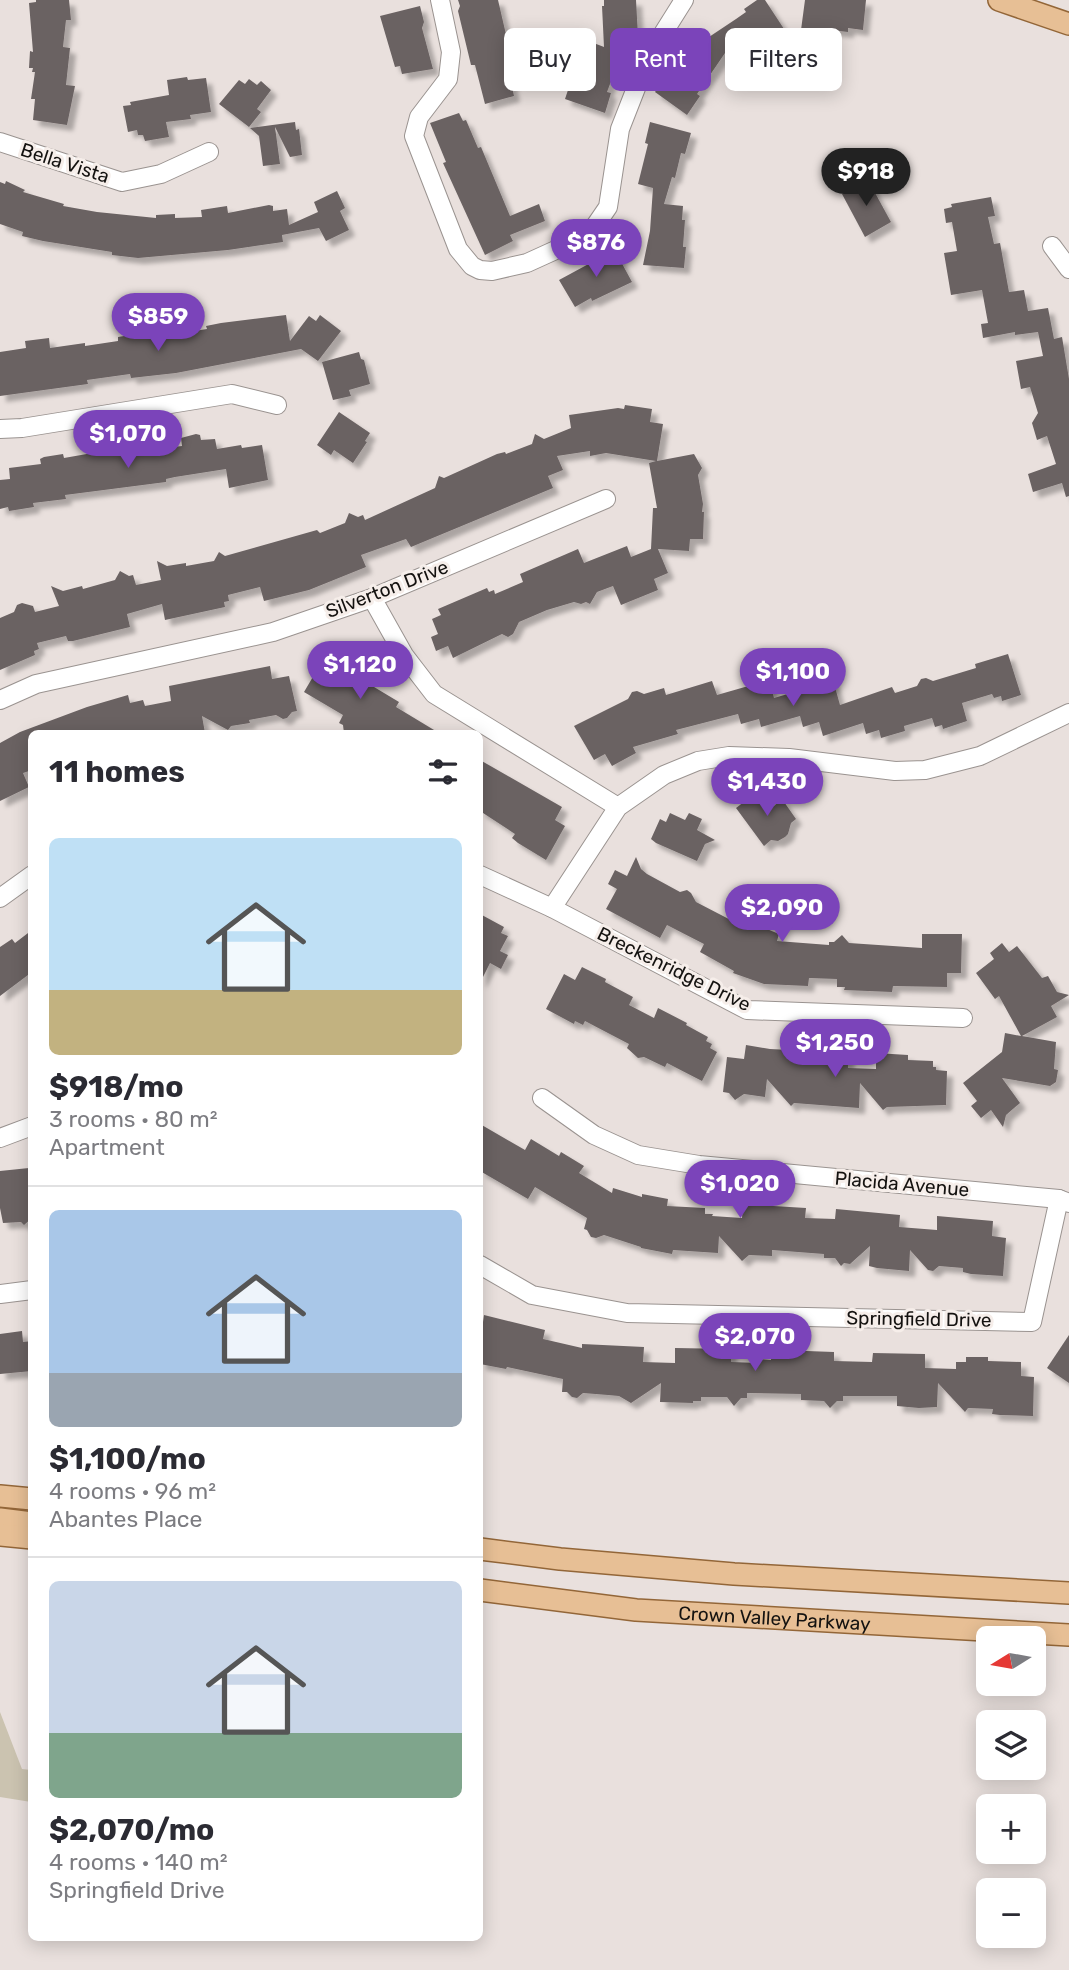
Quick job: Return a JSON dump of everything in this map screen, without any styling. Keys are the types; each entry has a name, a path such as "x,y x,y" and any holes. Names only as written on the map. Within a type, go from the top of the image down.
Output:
{"main road":[{"path":"999,0 1069,24"},
{"path":"0,1496 28,1499"},
{"path":"0,1519 28,1522"},
{"path":"0,1535 28,1538"},
{"path":"483,1549 734,1574 1069,1593"},
{"name":"Crown Valley Parkway","path":"483,1590 636,1610 1069,1635"}],"street":[{"path":"440,0 451,52 448,79 419,117 414,136 458,249 472,266 480,270 510,268 527,263 560,248 595,226 608,207 615,150 624,117 662,35 684,0"},
{"name":"Bella Vista","path":"0,142 122,181 161,174 209,152"},
{"path":"1052,246 1069,269"},
{"path":"0,429 22,428 232,394 276,405"},
{"name":"Silverton Drive","path":"0,701 36,684 273,632 372,597 606,499"},
{"path":"372,597 404,654 434,694 618,807"},
{"path":"552,908 618,807 664,775 698,761 729,756 789,758 895,771 925,770 979,756 1069,713"},
{"name":"Breckenridge Drive","path":"483,876 552,908 747,1010 963,1018"},
{"path":"0,898 28,878"},
{"name":"Placida Avenue","path":"542,1098 594,1135 638,1155 699,1165 1064,1201"},
{"path":"0,1138 28,1128"},
{"name":"Springfield Drive","path":"483,1267 532,1295 627,1313 1032,1322 1064,1201"},
{"path":"0,1294 28,1290"}],"shaded area":[{"path":"0,1712 22,1769 28,1770 28,1802 0,1797"}],"building":[{"path":"36,0 69,0 71,20 66,20 63,47 70,48 66,85 75,86 67,125 33,120 35,99 31,99 35,72 32,72 33,68 29,68 30,51 33,52 29,3"},
{"path":"458,0 498,0 504,28 504,91 513,91 514,96 485,104 475,65 471,65 458,11"},
{"path":"604,0 636,0 638,28 610,28 610,84 607,92 611,93 605,113 565,99 568,91 596,91 596,44 604,47"},
{"path":"757,0 765,0 783,28 725,28 725,53 711,74 711,36 746,12 744,9"},
{"path":"805,0 866,0 863,30 848,28 848,32 842,31 842,28 801,28"},
{"path":"420,6 424,22 422,28 433,69 402,74 400,66 395,67 380,16"},
{"path":"187,77 188,80 206,78 211,112 190,115 191,119 166,122 169,137 145,141 143,135 138,135 137,130 128,132 123,106 131,105 130,102 169,95 167,80"},
{"path":"249,79 257,85 261,81 271,90 257,109 261,112 249,127 219,104 239,80 245,84"},
{"path":"699,91 697,94 700,96 687,115 655,92"},
{"path":"459,113 463,121 466,120 478,148 481,147 510,216 539,204 545,221 510,235 513,241 485,255 443,163 446,162 430,123"},
{"path":"295,122 296,130 299,129 302,155 290,157 275,127 280,164 263,166 259,136 250,128"},
{"path":"650,122 691,133 685,154 681,153 675,178 672,177 664,204 683,206 683,247 686,247 684,268 643,265 650,231 653,188 638,184 648,144 645,143"},
{"path":"868,180 891,222 865,237 842,194"},
{"path":"6,181 25,190 23,192 64,204 63,206 156,218 156,215 175,214 175,218 202,217 201,210 227,206 228,213 269,205 273,206 273,211 287,209 289,225 318,212 314,202 337,191 345,208 340,211 349,230 326,241 319,228 282,235 283,242 228,250 138,258 112,255 112,252 22,236 23,232 0,224 0,182 5,184"},
{"path":"991,197 995,216 988,217 994,244 1000,243 1009,292 1024,290 1028,311 1048,308 1054,339 1062,337 1069,379 1069,496 1066,497 1062,483 1033,492 1028,474 1056,464 1047,436 1037,440 1032,423 1038,413 1030,387 1021,389 1016,361 1043,356 1038,332 1015,335 1015,332 983,338 981,324 988,323 982,290 951,295 944,253 957,251 952,222 946,223 944,209 952,207 951,204"},
{"path":"613,247 632,282 575,307 559,280 596,260 594,257"},
{"path":"286,315 290,341 309,316 316,321 320,315 341,331 318,361 301,349 176,373 131,378 130,374 87,380 88,384 0,396 0,352 26,348 25,341 49,338 50,348 85,343 85,346 118,341 118,337 143,333 144,339 207,329 206,326 221,323"},
{"path":"359,352 364,360 370,384 349,390 351,396 333,400 322,362"},
{"path":"625,405 652,409 650,422 663,424 657,461 694,454 702,468 698,475 704,512 703,539 690,539 689,551 658,549 668,573 654,579 658,590 621,605 613,586 597,592 590,604 574,602 547,610 519,622 513,634 508,637 502,634 453,658 448,646 436,651 431,637 438,634 432,619 441,615 438,609 487,588 489,592 494,590 495,594 523,582 520,574 578,549 584,563 627,546 631,557 651,549 653,508 657,508 649,463 656,461 606,453 590,456 590,451 557,456 563,470 548,476 553,488 411,547 406,539 361,555 366,567 309,590 264,601 260,587 228,595 229,601 224,602 225,607 165,620 162,604 127,614 130,627 73,641 68,641 66,636 37,643 39,649 34,651 35,655 0,670 0,618 14,612 17,605 22,603 33,606 35,612 59,606 51,586 63,591 82,586 83,589 115,580 120,571 129,576 133,575 136,585 161,580 157,561 167,566 186,563 186,566 214,561 219,552 225,556 317,530 320,533 345,523 349,513 358,517 363,515 365,520 435,488 439,476 444,478 497,454 506,454 532,444 535,434 544,439 571,428 569,415 624,409"},
{"path":"339,412 370,433 353,463 334,450 331,455 317,445"},
{"path":"200,435 201,440 215,439 217,449 262,445 268,480 229,488 226,469 175,477 166,479 166,482 65,495 66,499 33,503 34,507 9,511 8,507 0,509 0,480 10,479 9,468 41,464 40,459 44,457 63,454 64,458 155,442 156,449 182,446 181,438"},
{"path":"342,653 365,666 359,678 399,702 396,707 434,730 344,730 343,725 339,723 343,715 304,692 324,658 336,665"},
{"path":"1008,654 1021,695 1002,701 1001,696 994,698 992,694 962,703 967,721 943,729 942,725 935,727 932,718 904,726 905,731 881,738 879,730 866,734 863,723 823,736 819,722 803,727 800,716 761,727 759,719 741,724 738,714 676,730 678,734 633,747 636,753 612,766 605,754 594,760 574,726 628,699 632,692 637,691 644,694 664,688 666,695 712,681 717,695 769,680 774,698 798,691 800,685 811,687 833,680 840,705 892,687 895,693 917,686 921,679 933,681 976,668 975,664"},
{"path":"270,666 272,679 289,676 297,711 287,718 276,715 249,720 250,723 231,726 228,730 202,716 204,730 28,730 28,771 23,773 28,787 0,801 0,743 20,732 128,695 130,703 143,700 145,706 171,701 169,686"},
{"path":"483,762 562,807 555,820 565,826 546,860 512,838 515,834 483,813"},
{"path":"761,789 774,806 782,799 796,819 791,823 785,837 778,841 771,840 764,846 736,808"},
{"path":"670,813 685,820 689,813 702,819 697,830 715,840 705,844 697,861 651,839 660,819 666,822"},
{"path":"636,857 641,869 647,874 680,892 687,890 696,902 748,929 760,922 762,927 779,934 777,941 829,945 829,942 834,942 842,935 849,943 922,948 922,934 962,934 961,973 947,973 947,987 893,986 892,992 844,990 845,987 837,987 837,979 809,978 808,986 764,984 733,973 734,971 700,952 704,944 667,925 660,938 606,909 617,889 608,884 615,870 627,876"},
{"path":"483,916 504,927 501,933 508,936 500,951 508,955 501,969 490,963 483,977"},
{"path":"28,933 28,975 0,996 0,947 12,939 15,943"},
{"path":"1002,943 1009,952 1017,946 1042,978 1048,976 1057,992 1069,995 1051,1006 1057,1017 1022,1036 1056,1042 1056,1082 1050,1086 1002,1078 1020,1103 1006,1115 1003,1127 991,1110 981,1118 971,1106 977,1101 963,1083 1002,1052 1005,1033 1021,1036 999,996 995,999 976,973 994,959 990,953"},
{"path":"582,967 633,997 629,1005 654,1018 658,1008 708,1037 706,1041 712,1044 710,1048 717,1052 702,1081 667,1063 665,1067 644,1057 638,1058 627,1048 629,1044 585,1021 583,1025 575,1021 574,1024 546,1009 564,974 575,980"},
{"path":"746,1045 770,1049 849,1053 848,1068 876,1069 876,1053 908,1055 908,1060 933,1061 936,1070 947,1071 946,1105 887,1107 883,1110 860,1083 859,1108 794,1103 791,1106 767,1079 765,1097 744,1094 735,1100 729,1093 723,1092 727,1057 744,1059"},
{"path":"483,1126 525,1150 531,1139 559,1156 561,1152 584,1166 579,1173 612,1193 613,1188 642,1197 642,1194 668,1199 667,1206 705,1208 705,1214 713,1214 712,1216 742,1218 743,1204 806,1208 805,1218 835,1219 836,1209 900,1215 899,1227 937,1230 937,1216 993,1221 992,1236 1006,1238 1003,1276 971,1274 963,1272 963,1268 939,1266 933,1271 928,1270 910,1250 909,1271 877,1268 869,1266 870,1246 850,1264 844,1263 841,1266 835,1258 824,1258 824,1254 772,1250 772,1256 749,1255 742,1261 719,1236 718,1253 673,1250 672,1254 641,1248 604,1235 591,1237 584,1229 587,1218 535,1187 528,1199 483,1173"},
{"path":"28,1168 28,1222 24,1225 21,1222 3,1223 0,1208 0,1171"},
{"path":"484,1315 545,1330 543,1339 582,1348 582,1344 644,1347 643,1362 675,1363 675,1348 731,1349 731,1362 758,1363 758,1359 771,1360 771,1355 779,1355 779,1350 834,1352 834,1361 872,1362 873,1353 925,1354 925,1368 956,1369 956,1362 966,1362 966,1357 1021,1362 1021,1376 1034,1377 1033,1416 992,1414 993,1409 968,1408 965,1412 938,1383 937,1407 919,1408 897,1406 897,1396 843,1396 843,1401 837,1401 830,1408 824,1401 801,1400 801,1394 747,1393 747,1398 741,1398 734,1406 727,1397 701,1397 701,1401 693,1403 660,1402 661,1383 631,1403 619,1396 583,1393 577,1398 562,1392 563,1379 483,1365"},
{"path":"22,1331 23,1342 28,1341 28,1371 0,1374 0,1334"},
{"path":"1069,1335 1069,1383 1047,1368"}]}
